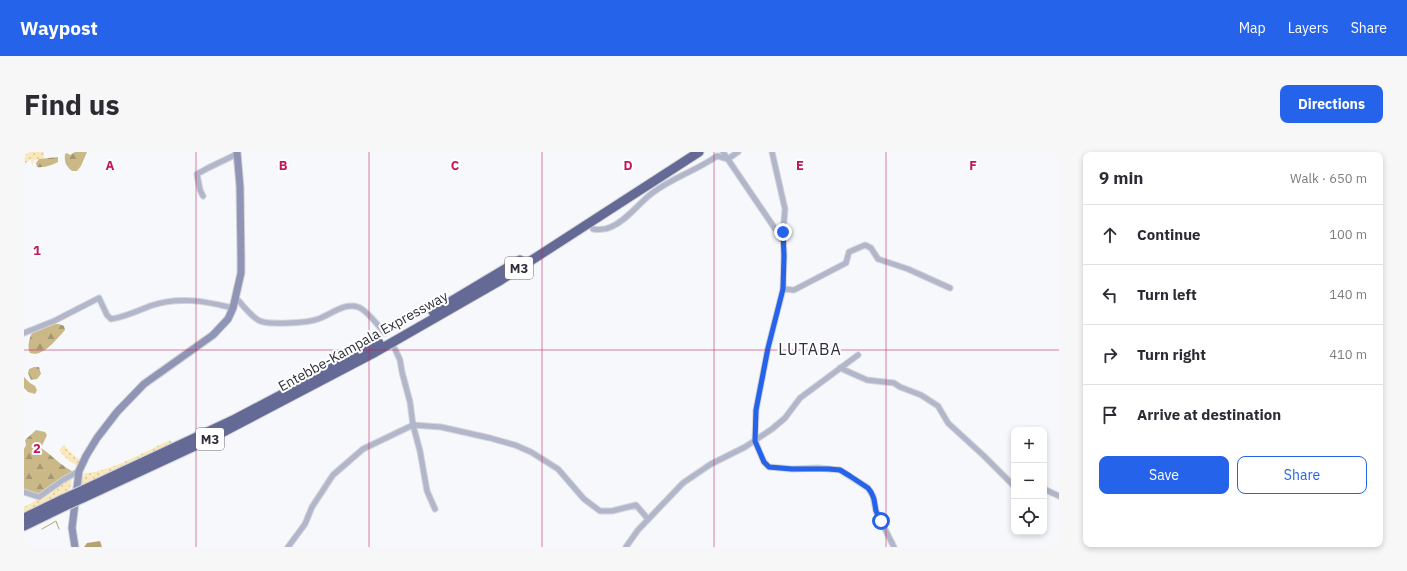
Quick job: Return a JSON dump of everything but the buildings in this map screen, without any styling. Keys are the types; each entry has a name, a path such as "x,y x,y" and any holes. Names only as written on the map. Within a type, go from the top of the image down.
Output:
{"highway":[{"name":"Entebbe-Kampala Expressway","path":"83,494 235,419 404,330 557,238 688,152"},
{"name":"Entebbe-Kampala Expressway","path":"24,518 208,440 334,375 501,280 699,152"},
{"name":"Entebbe-Kampala Expressway","path":"24,526 64,502"}],"main road":[{"path":"75,547 72,528 80,471 86,456 97,438 130,399 147,382 213,335 228,319 233,308 241,273 240,187 237,153"}],"street":[{"path":"723,152 783,240"},
{"path":"728,159 738,152"},
{"path":"772,152 777,169 779,186 785,202 783,289 768,348 756,410 755,441 764,462 769,467 840,470 868,488 873,496 876,511 894,547"},
{"path":"203,196 200,190 198,174 237,153"},
{"path":"593,229 604,230 614,226 650,194 709,162 717,156 728,159"},
{"path":"783,289 794,290 846,263 849,252 865,246 871,248 878,259 950,288"},
{"path":"24,333 54,321 99,298 107,315 111,319 121,317 150,306 168,301 179,300 210,303 233,308"},
{"path":"236,298 259,321 273,323 310,322 320,319 344,307 354,306 366,313 384,333"},
{"path":"395,350 400,360 410,402 413,425 420,451 427,491 435,509"},
{"path":"626,547 633,535 683,483 755,441 785,418 800,398 858,354"},
{"path":"840,368 867,380 894,383 900,387 922,395 938,406 948,423 1011,483"},
{"path":"288,547 305,524 312,507 329,481 343,466 363,449 413,425 441,427 515,445 531,452 558,469 584,499 600,511 612,511 636,505 648,519"},
{"path":"24,492 39,497 63,480 80,471"},
{"path":"1047,490 1059,496"}],"shaded area":[{"path":"24,152 44,152 44,157 43,159 34,160 32,165 31,159 25,166"},
{"path":"170,440 173,444 82,488 82,478 85,473 94,472 116,465"},
{"path":"64,445 81,461 78,466 67,459 59,450"},
{"path":"72,478 69,494 24,515 24,507"},
{"path":"100,541 102,547 84,547 87,543"}],"green space":[{"path":"75,152 87,152 81,166 77,171 72,171 66,164 65,154 67,153 70,155"},
{"path":"58,157 58,162 56,163 46,167 37,167 36,163 39,159"},
{"path":"51,324 59,324 64,326 65,330 49,347 39,353 30,353 29,343 32,333"},
{"path":"39,367 41,374 37,379 31,380 28,373 29,369"},
{"path":"24,377 35,386 37,390 35,394 28,392 24,388"},
{"path":"36,430 45,432 47,435 41,448 65,467 74,472 38,496 24,490 25,440"}],"waterway":[{"path":"42,529 56,521 59,529"}],"district":[{"name":"LUTABA","path":"810,349"}],"route":[{"path":"783,232 783,289 768,348 756,410 755,441 760,455 769,467 840,470 850,476 868,488 871,492 876,511 881,521"}]}
